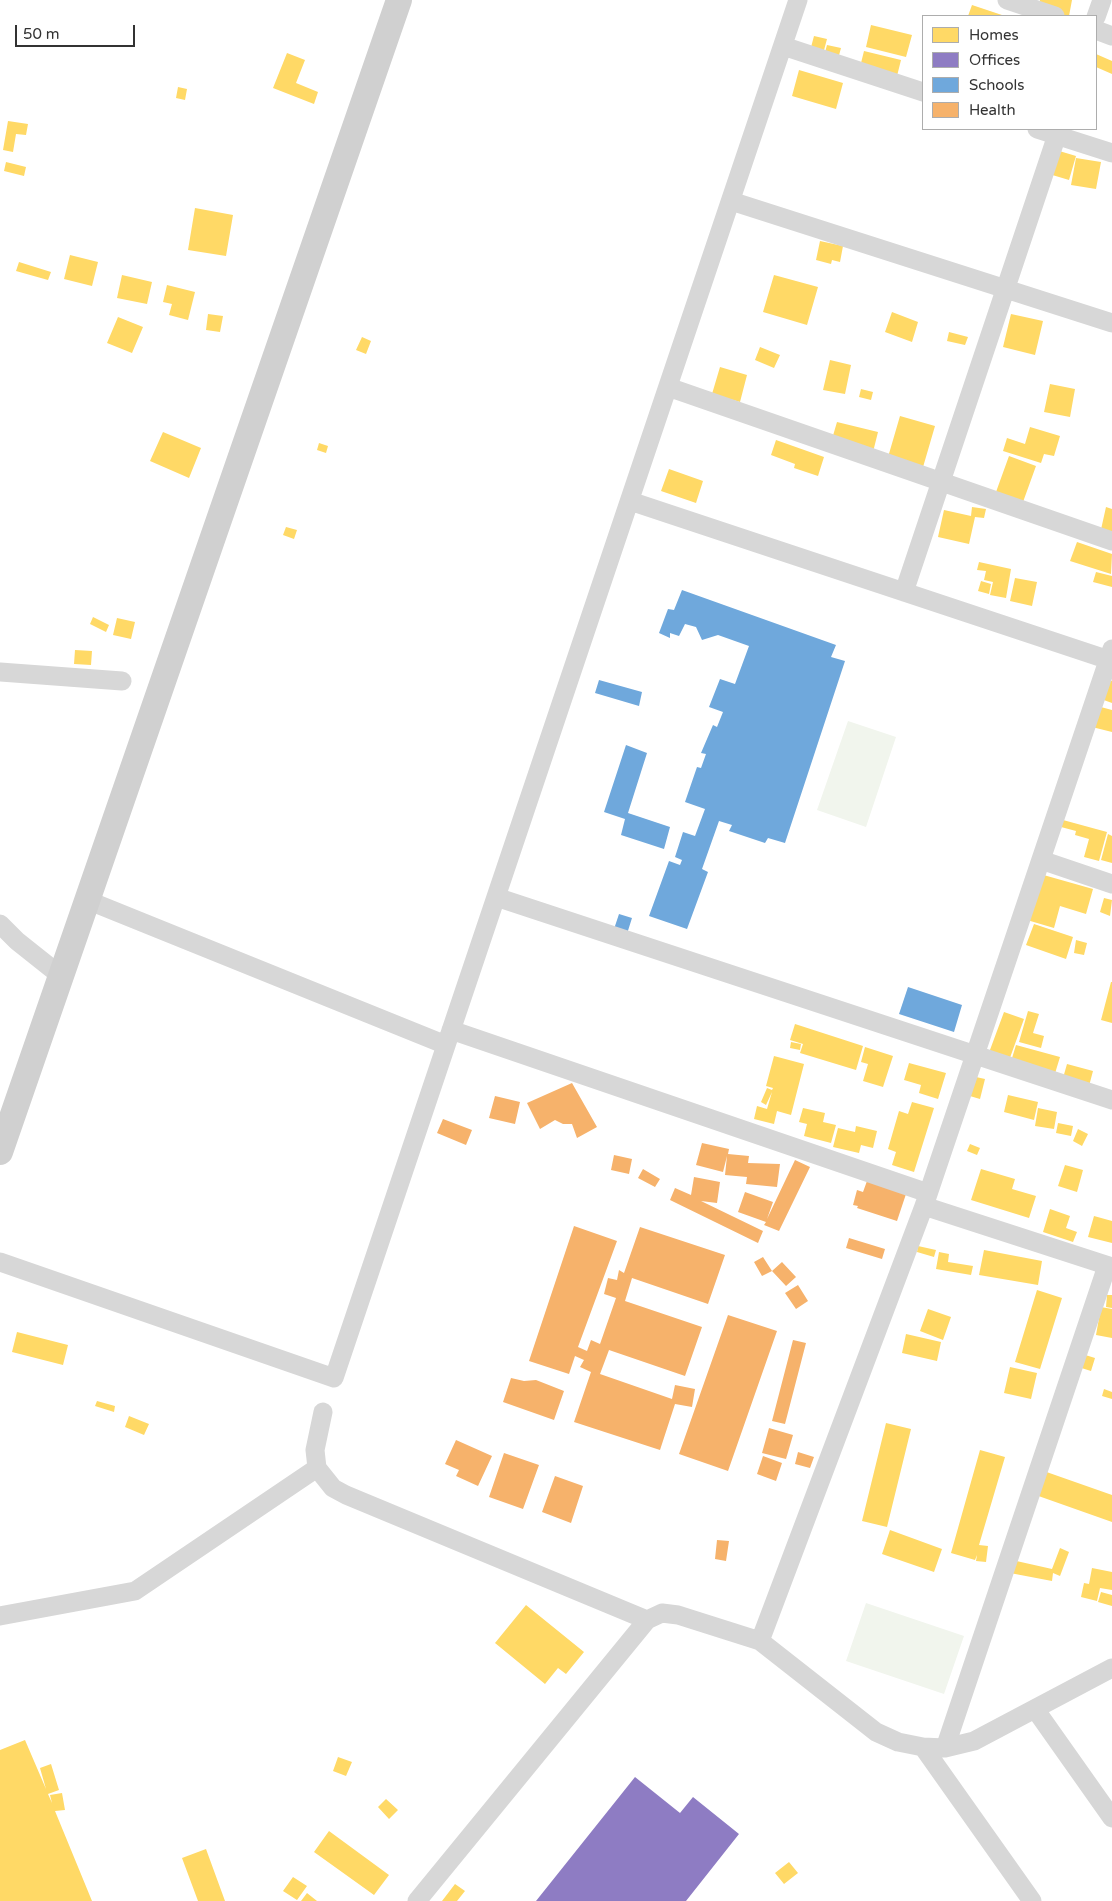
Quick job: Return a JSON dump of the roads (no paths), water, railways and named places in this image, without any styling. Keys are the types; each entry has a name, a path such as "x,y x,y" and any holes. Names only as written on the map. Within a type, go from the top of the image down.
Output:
{"main road":[{"path":"0,1152 399,0"}],"street":[{"path":"0,1262 334,1378 798,0"},
{"path":"1007,0 1052,15"},
{"path":"1097,15 1102,0"},
{"path":"1097,30 1112,36"},
{"path":"783,46 922,92"},
{"path":"1044,130 1057,132 1112,154"},
{"path":"904,592 1057,132"},
{"path":"731,201 1112,323"},
{"path":"668,387 1112,541"},
{"path":"630,500 904,592 1111,657 926,1199 760,1641"},
{"path":"0,672 122,681"},
{"path":"1041,860 1112,884"},
{"path":"496,897 1112,1100"},
{"path":"87,900 449,1037 926,1199 1110,1267 945,1748"},
{"path":"0,924 17,941 61,976"},
{"path":"322,1412 315,1450 317,1468 333,1488 647,1620"},
{"path":"0,1616 135,1591 317,1468"},
{"path":"417,1901 647,1620 662,1613 678,1615 760,1641 876,1732 898,1742 923,1747 945,1748 974,1742 1112,1668"},
{"path":"1035,1709 1112,1818"},
{"path":"923,1747 1032,1901"}]}
